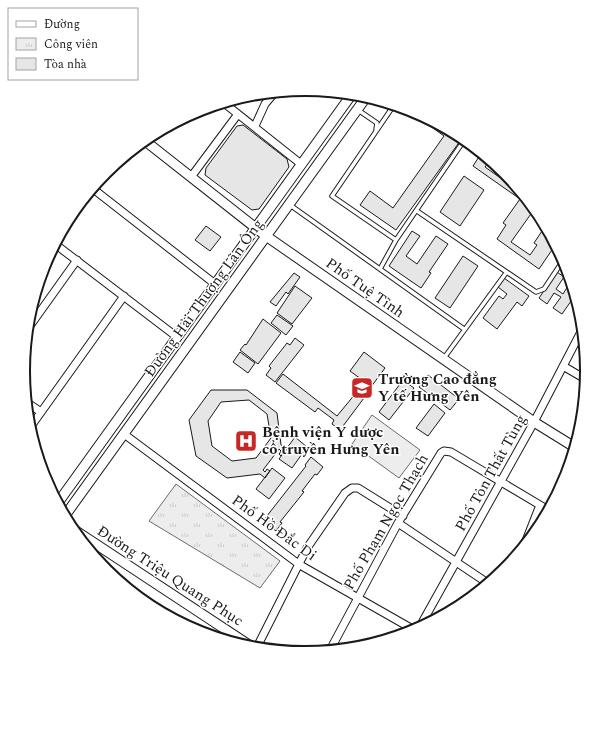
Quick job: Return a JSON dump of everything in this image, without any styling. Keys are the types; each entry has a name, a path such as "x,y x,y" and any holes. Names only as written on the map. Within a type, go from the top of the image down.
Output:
{"street":[{"path":"255,126 271,98"},
{"name":"Đường Hải Thượng Lãn Ông","path":"60,497 348,99"},
{"path":"346,102 357,110"},
{"name":"Đường Hải Thượng Lãn Ông","path":"68,511 363,102"},
{"path":"229,107 255,126 301,164"},
{"path":"191,177 238,114"},
{"name":"Phố Tuệ Tĩnh","path":"149,144 266,236 534,422 571,445"},
{"path":"97,192 215,284"},
{"path":"60,247 177,337"},
{"path":"35,316 77,260"},
{"path":"34,421 124,296"},
{"name":"Phố Tôn Thất Tùng","path":"423,621 534,422 579,336"},
{"path":"563,366 581,376"},
{"path":"147,379 158,387"},
{"path":"32,406 41,412"},
{"name":"Phố Hồ Đắc Di","path":"124,434 299,564 409,627"},
{"name":"Phố Phạm Ngọc Thạch","path":"332,646 398,523 441,453 444,451 451,452 545,508"},
{"path":"259,643 306,548 345,493 352,488 358,488 403,516"},
{"path":"529,533 540,505"},
{"path":"398,523 485,581"},
{"name":"Đường Triệu Quang Phục","path":"86,537 242,640"}],"lane":[{"path":"357,110 377,123 376,130"},
{"path":"391,110 332,196 396,240"},
{"path":"380,269 396,240 462,144"},
{"path":"289,204 464,329"},
{"path":"417,211 531,291 540,291 544,289 560,265"},
{"path":"443,359 506,273"}],"shaded area":[{"path":"372,415 420,450 399,478 352,444"}],"green space":[{"path":"176,484 280,561 260,588 149,521"}],"building":[{"path":"243,125 287,159 289,167 259,209 252,210 205,175 206,168 237,126"},
{"path":"429,125 459,142 396,230 360,205 370,191 393,208 444,136"},
{"path":"479,157 487,164 485,167 502,179 513,190 531,213 511,242 530,255 537,245 534,243 542,231 553,249 539,269 497,239 506,225 503,223 520,199 473,166"},
{"path":"464,176 484,190 460,226 440,212"},
{"path":"206,226 221,237 210,251 195,240"},
{"path":"412,231 420,236 406,256 417,264 436,236 448,244 429,272 431,273 421,288 389,266"},
{"path":"463,256 478,266 450,308 435,298"},
{"path":"557,272 564,277 556,289 563,294 567,287 572,300 562,314 553,308 561,297 554,293 547,304 539,298"},
{"path":"294,273 300,277 288,294 286,292 276,306 270,302"},
{"path":"504,278 529,296 522,306 517,302 497,329 483,318 499,296 503,299 507,294 498,287"},
{"path":"295,286 312,298 292,324 277,313"},
{"path":"277,315 293,326 286,335 271,323"},
{"path":"263,319 281,333 258,364 240,350 245,344 246,345"},
{"path":"295,338 304,345 275,382 266,375 271,368 269,366 287,343 290,345"},
{"path":"240,352 255,363 248,373 233,362"},
{"path":"364,352 385,368 371,387 366,383 362,390 367,394 340,430 332,424 334,420 318,408 315,412 276,383 283,374 337,416 365,382 350,371"},
{"path":"428,375 459,399 450,410 419,387"},
{"path":"403,380 414,388 389,420 379,412"},
{"path":"211,390 247,390 277,413 281,445 287,449 281,456 279,454 281,451 279,449 263,470 265,472 267,469 270,471 265,478 260,474 227,478 196,456 189,420","holes":["249,400 267,414 271,438 256,458 232,461 212,446 208,421 221,402"]},
{"path":"434,404 445,413 428,436 416,428"},
{"path":"295,437 307,447 292,468 279,459"},
{"path":"311,457 323,467 317,475 315,474 302,491 304,492 280,522 282,523 276,531 263,521 306,466 305,465"},
{"path":"272,468 285,478 269,499 256,489"}],"place":[{"name":"Trường Cao đẳng Y tế Hưng Yên","path":"362,388"},
{"name":"Bệnh viện Y dược cổ truyền Hưng Yên","path":"246,441"}]}
